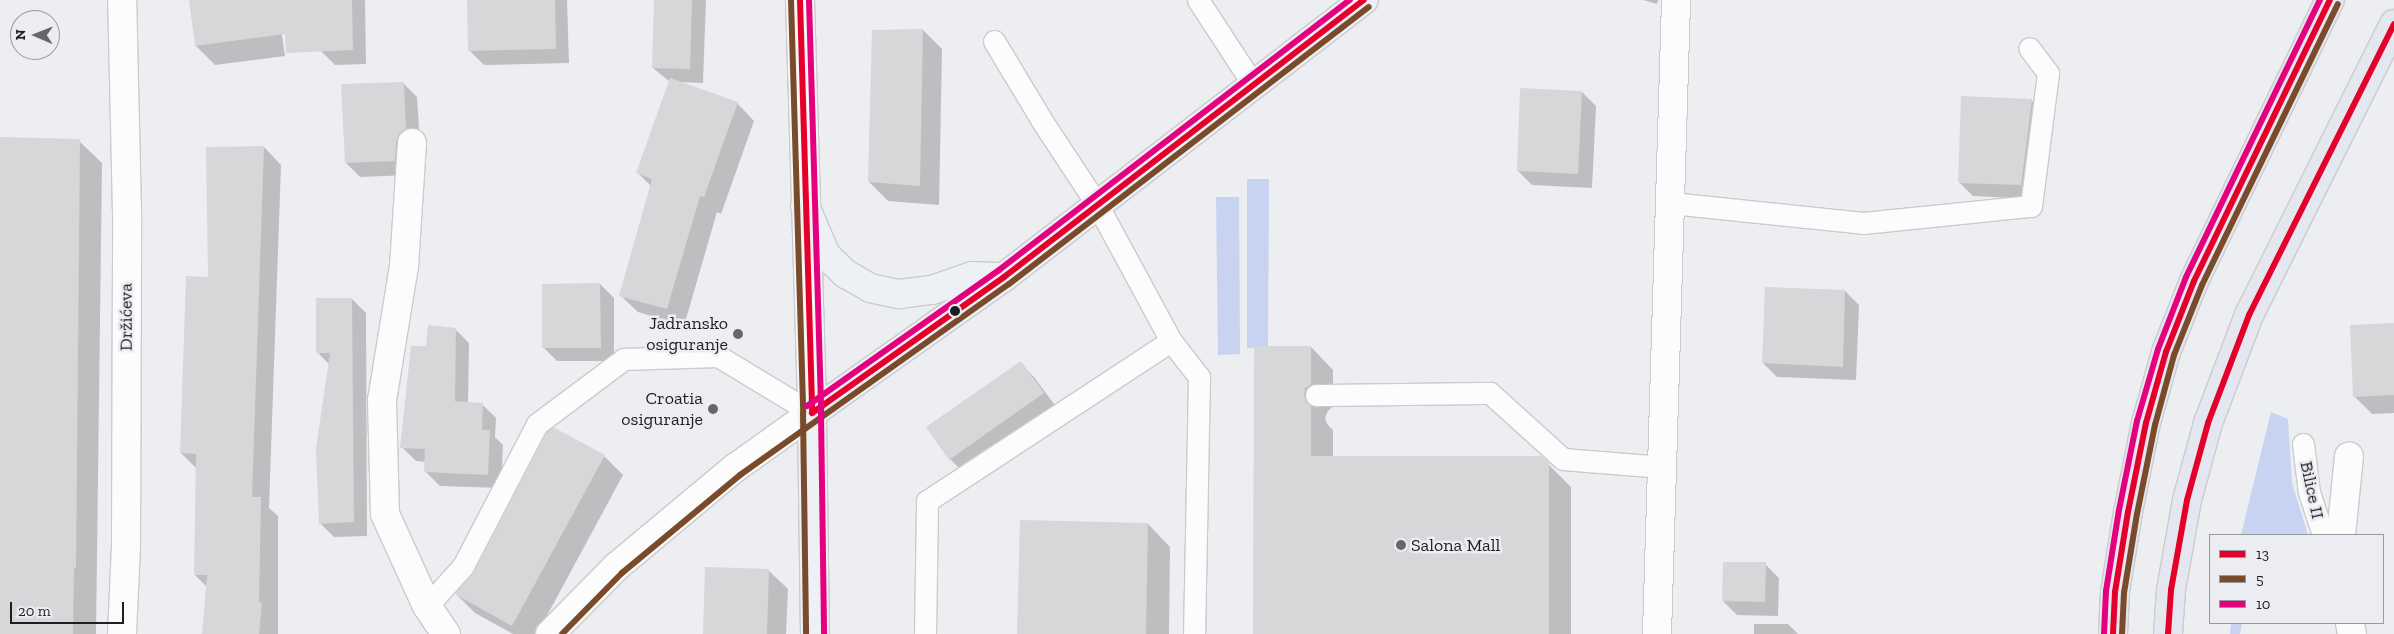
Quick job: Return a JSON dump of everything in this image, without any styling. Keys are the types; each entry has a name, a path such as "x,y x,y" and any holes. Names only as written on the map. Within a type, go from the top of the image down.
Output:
{"highway":[{"path":"2113,634 2115,592 2128,512 2146,423 2166,352 2194,280 2330,0"},
{"path":"2168,634 2170,590 2187,500 2208,423 2249,315 2394,24"}],"main road":[{"path":"800,0 812,413 815,634"},
{"path":"812,413 1004,277 1364,0"},
{"path":"805,206 826,255 846,274 870,288 899,294 932,290 972,276 1004,277"}],"street":[{"name":"Držićeva","path":"122,0 127,213 126,546 122,634"},
{"path":"1657,634 1676,0"},
{"path":"412,143 404,266 382,400 385,514 427,606 446,634"},
{"path":"550,634 616,567 735,468 812,413"},
{"name":"Bilice II","path":"2341,534 2349,456"}],"lane":[{"path":"1198,0 1254,86"},
{"path":"994,41 1042,121 1098,206 1171,341 1199,377 1194,634"},
{"path":"1671,203 1863,223 2031,206 2048,73 2029,48"},
{"path":"924,634 927,501 1171,341"},
{"path":"427,606 463,566 537,424 624,359 718,356 812,413"},
{"path":"1316,395 1490,393 1563,459 1663,467"},
{"name":"Bilice II","path":"2303,444 2309,492 2323,534"}],"shaded area":[{"path":"1247,179 1269,179 1268,349 1247,348"},
{"path":"1216,197 1239,197 1240,354 1218,355"},
{"path":"2271,412 2288,419 2292,483 2308,534 2241,534"},
{"path":"2231,624 2242,624 2240,634 2230,634"}],"building":[{"path":"189,0 352,0 353,50 286,53 285,34 195,46"},
{"path":"467,0 555,0 556,49 468,51"},
{"path":"654,0 692,0 690,69 652,68"},
{"path":"923,29 920,186 868,182 872,30"},
{"path":"670,78 738,102 704,197 700,196 667,309 619,296 652,179 636,173"},
{"path":"404,82 406,129 399,134 396,142 395,161 345,163 341,84"},
{"path":"1520,88 1582,91 1578,174 1517,171"},
{"path":"1961,96 2032,99 2021,185 1958,183"},
{"path":"0,137 80,139 76,568 74,568 73,634 0,634"},
{"path":"264,146 252,497 261,497 259,602 262,603 259,634 202,634 207,575 194,575 196,454 180,453 186,276 208,277 206,147"},
{"path":"600,283 601,348 542,348 542,284"},
{"path":"1765,287 1845,290 1843,367 1762,363"},
{"path":"316,298 352,298 354,522 319,524 316,448 330,353 316,353"},
{"path":"2394,323 2394,395 2353,397 2350,325"},
{"path":"428,325 456,328 455,401 483,403 482,430 490,430 488,475 424,472 425,449 400,448 411,346 426,346"},
{"name":"Salona Mall","path":"1254,346 1311,346 1311,384 1305,388 1304,395 1306,402 1311,406 1311,456 1541,456 1549,463 1549,634 1253,634"},
{"path":"1021,361 1044,393 949,460 926,427"},
{"path":"553,427 605,455 512,626 455,594 474,572 547,432"},
{"path":"1020,520 1148,523 1146,634 1017,634"},
{"path":"1723,562 1766,562 1765,602 1722,601"},
{"path":"705,567 769,569 767,634 703,634"}],"transit line":[{"name":"5","path":"791,0 803,413 806,634"},
{"name":"13","path":"800,0 812,413"},
{"name":"10","path":"809,0 821,413 824,634"},
{"name":"10","path":"807,406 999,270 1350,0"},
{"name":"13","path":"812,413 1004,277 1364,0"},
{"name":"10","path":"2104,634 2106,591 2119,510 2137,421 2158,349 2186,277 2320,0"},
{"name":"13","path":"2113,634 2115,592 2128,512 2146,423 2166,352 2194,281 2330,0"},
{"name":"5","path":"2122,634 2124,593 2137,514 2155,425 2174,355 2202,285 2338,4"},
{"name":"5","path":"562,634 622,573 740,475 1009,284 1369,7"},
{"name":"13","path":"2168,634 2171,590 2187,500 2208,423 2249,315 2394,24"}],"place":[{"name":"Jadransko osiguranje","path":"738,334"},
{"name":"Croatia osiguranje","path":"713,409"},
{"name":"Salona Mall","path":"1401,545"}]}
